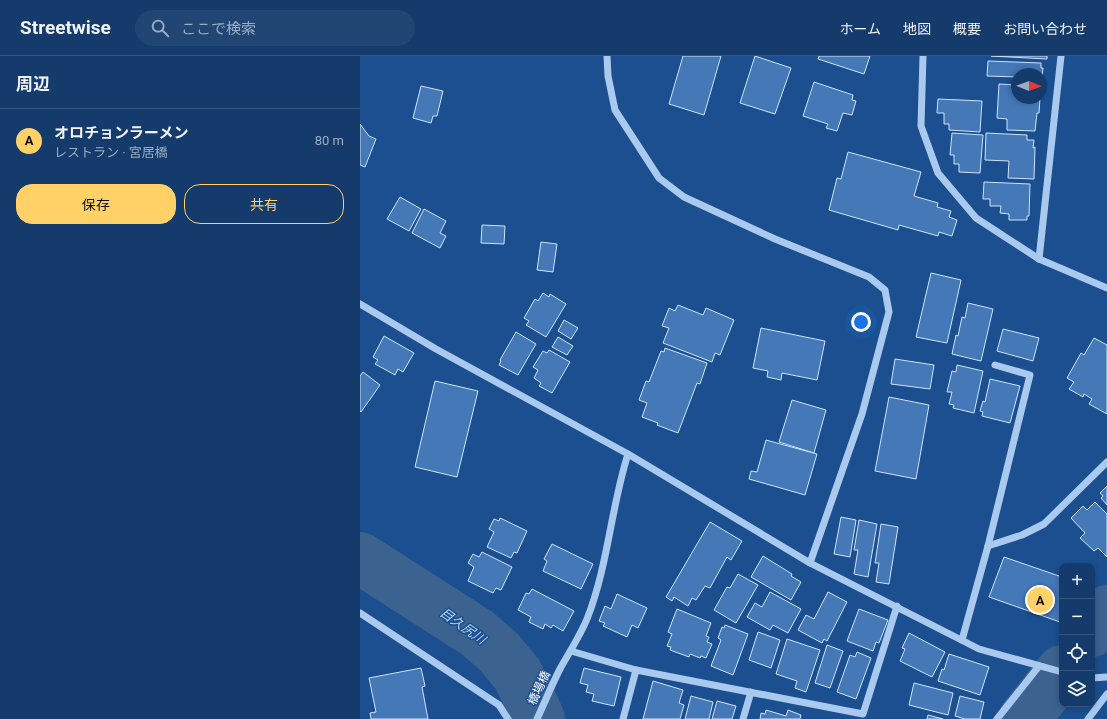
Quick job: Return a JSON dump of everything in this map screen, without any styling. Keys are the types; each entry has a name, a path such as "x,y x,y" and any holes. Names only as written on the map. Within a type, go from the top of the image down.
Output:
{"street":[{"path":"607,56 608,76 614,110 659,178 684,197 776,239 870,276 885,290 889,312 862,414 810,563"},
{"path":"924,56 921,126 938,173 976,218 1039,259 1107,288"},
{"path":"1039,259 1061,56"},
{"path":"360,304 442,352 628,454 810,563 979,649 1059,671"},
{"path":"962,640 988,546 1030,375 995,365"},
{"name":"橋場橋","path":"537,719 561,666 571,651 587,619 596,592 611,528 620,480 628,454"},
{"path":"988,546 1022,535 1044,524 1107,462"},
{"path":"571,651 636,670 863,714 897,606"},
{"path":"360,613 499,704 508,719"},
{"path":"997,719 1042,667"},
{"path":"623,719 636,670"},
{"path":"1095,678 1107,677"},
{"path":"743,719 751,692"},
{"path":"1088,719 1107,694"}],"building":[{"path":"683,56 721,56 704,115 669,104"},
{"path":"755,56 791,68 775,114 740,103"},
{"path":"819,56 870,56 864,74 818,59"},
{"path":"991,56 1047,56 1047,59"},
{"path":"988,61 1041,63 1041,68 1011,68 1011,77 987,76"},
{"path":"814,82 853,95 852,100 856,101 852,115 843,113 837,131 826,128 828,124 803,116"},
{"path":"999,84 1011,85 1011,104 1040,104 1035,131 1007,130 1007,119 997,118"},
{"path":"421,86 443,91 437,116 433,116 431,123 413,118"},
{"path":"938,99 982,101 980,132 949,130 949,124 944,124 944,113 937,113"},
{"path":"360,124 369,136 376,139 365,167 360,165"},
{"path":"952,133 983,135 980,173 959,172 959,164 954,164 954,155 950,155"},
{"path":"986,133 1027,135 1027,140 1034,140 1034,179 1008,178 1009,161 985,160"},
{"path":"848,152 921,172 914,196 938,203 937,207 951,211 949,217 957,220 952,236 939,232 938,236 899,225 898,230 829,210 837,178 841,179"},
{"path":"984,182 1030,184 1029,216 1027,216 1027,220 1009,220 1009,214 1000,213 1001,206 990,206 990,199 983,199"},
{"path":"400,197 421,209 409,231 387,219"},
{"path":"424,209 446,221 440,233 446,236 440,248 412,233"},
{"path":"482,225 505,226 504,244 481,243"},
{"path":"541,242 557,244 553,272 537,270"},
{"path":"931,273 961,280 947,343 916,337"},
{"path":"543,293 549,297 550,294 566,304 546,337 526,325 529,321 524,318 535,299 538,301"},
{"path":"968,303 993,309 981,361 952,354 956,335 958,336 962,317 965,318"},
{"path":"678,305 703,315 706,308 734,320 720,355 715,353 712,362 663,343 669,328 662,326 669,308 675,311"},
{"path":"564,320 578,328 571,339 558,331"},
{"path":"761,328 825,341 817,380 782,373 781,380 767,377 768,371 753,368"},
{"path":"1003,329 1039,338 1033,361 997,351"},
{"path":"516,332 536,344 518,375 499,365 500,360"},
{"path":"384,336 414,353 403,372 398,369 395,375 375,364 378,360 373,357"},
{"path":"558,337 573,346 567,355 552,347"},
{"path":"1094,338 1107,345 1107,414 1089,404 1092,399 1084,394 1083,397 1069,389 1074,382 1067,378 1081,353 1084,355"},
{"path":"665,348 707,363 700,384 697,383 678,433 657,425 658,423 642,417 647,403 639,400 646,381 649,382 661,351 664,352"},
{"path":"549,350 570,362 552,393 539,386 541,383 534,378 538,370 533,367 543,351 547,353"},
{"path":"895,359 934,365 930,389 891,384"},
{"path":"957,365 983,371 974,413 953,408 954,405 949,404 952,392 947,392 952,371 956,372"},
{"path":"363,372 380,385 361,412 360,376"},
{"path":"990,379 1020,386 1010,423 982,416 983,412 980,411 983,401 985,402"},
{"path":"435,381 478,391 457,477 415,467"},
{"path":"889,397 929,405 916,479 875,471"},
{"path":"792,400 826,410 814,453 779,442"},
{"path":"766,440 817,454 805,495 749,479 751,471 757,472"},
{"path":"1107,486 1107,505 1101,498 1103,496 1100,493"},
{"path":"1095,502 1107,514 1107,557 1098,548 1094,551 1080,538 1085,533 1071,518 1083,506 1087,510"},
{"path":"841,517 856,520 850,557 834,554"},
{"path":"500,518 527,531 517,553 514,552 511,558 487,547 494,532 489,529 494,519 499,521"},
{"path":"859,520 877,524 868,577 854,574 858,550 854,550"},
{"path":"710,522 742,541 731,560 727,557 710,588 705,586 696,600 692,598 688,606 674,597 672,601 666,597"},
{"path":"881,524 898,527 889,584 876,582 879,563 875,563"},
{"path":"552,544 593,564 581,589 543,571 547,561 544,559"},
{"path":"482,552 512,567 501,590 496,588 493,593 468,581 474,567 468,563 473,554 479,557"},
{"path":"763,556 792,574 791,576 801,582 791,600 751,577"},
{"path":"1004,557 1059,576 1059,622 989,597"},
{"path":"738,574 758,585 736,623 714,610 727,587 730,588"},
{"path":"532,589 574,611 563,631 553,625 551,628 545,624 543,629 529,622 531,617 518,610 526,593 529,594"},
{"path":"770,592 801,609 788,633 773,625 770,630 747,617 755,603 762,607"},
{"path":"828,592 847,602 827,641 824,639 822,643 798,630 806,615 814,619"},
{"path":"617,594 647,608 638,628 632,625 627,637 603,626 605,623 599,621 605,606 611,609"},
{"path":"677,609 711,623 706,636 709,637 707,642 712,644 706,658 701,656 700,658 690,654 689,657 670,650 671,647 667,646 672,634 668,632"},
{"path":"859,609 888,620 879,643 876,642 873,651 847,641"},
{"path":"725,625 748,634 733,675 711,666 721,640 718,638 722,627 724,628"},
{"path":"758,632 780,640 771,668 749,660"},
{"path":"909,633 945,652 932,677 900,661 905,649 902,648"},
{"path":"787,639 820,650 806,692 795,688 797,681 776,674"},
{"path":"827,645 843,651 830,688 815,683"},
{"path":"857,652 871,658 856,699 837,692 850,655 855,657"},
{"path":"949,654 989,667 980,695 938,681 942,669 944,670"},
{"path":"421,668 425,686 422,687 428,719 371,719 370,713 376,712 369,678"},
{"path":"584,668 621,677 614,706 592,701 594,694 586,692 588,685 580,683"},
{"path":"653,681 683,690 679,703 684,705 680,719 643,719"},
{"path":"914,683 953,693 948,715 909,705"},
{"path":"691,696 713,702 709,719 685,719"},
{"path":"960,696 984,702 980,719 965,719 955,716"},
{"path":"717,701 736,706 732,719 712,719"},
{"path":"766,710 786,716 788,710 801,715 800,719 760,719 761,713 765,714"},
{"path":"928,715 943,719 927,719"}],"waterway":[{"name":"目久尻川","path":"360,558 477,633 499,652 517,674 539,719"},
{"name":"目久尻川","path":"1095,627 1107,611"},
{"name":"目久尻川","path":"1024,719 1059,675"}],"place":[{"name":"オロチョンラーメン","path":"1040,600"}]}
